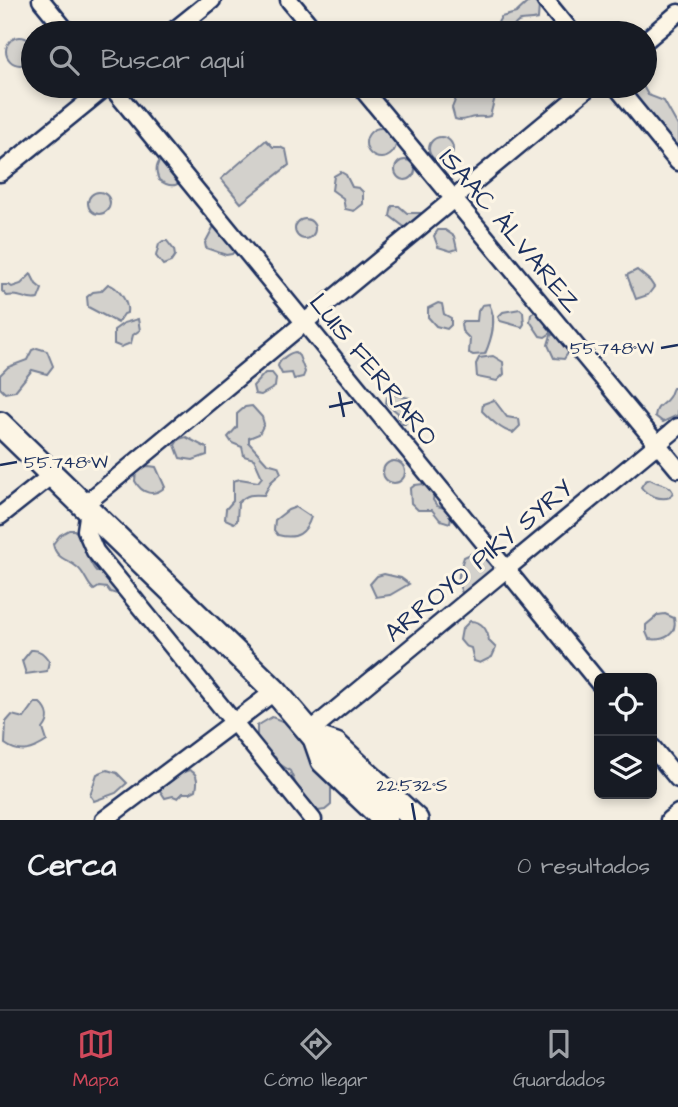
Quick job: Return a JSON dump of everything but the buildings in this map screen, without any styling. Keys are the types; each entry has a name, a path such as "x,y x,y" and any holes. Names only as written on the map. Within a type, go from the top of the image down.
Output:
{"main road":[{"path":"0,424 275,691 312,735 323,761 385,820"},
{"path":"312,735 336,745 416,820"}],"street":[{"path":"41,0 58,21"},
{"path":"186,21 212,0"},
{"path":"289,0 306,21"},
{"path":"545,0 562,21"},
{"path":"657,31 678,13"},
{"path":"0,173 94,98"},
{"name":"LUIS FERRARO","path":"119,98 594,676"},
{"name":"ISAAC ÁLVAREZ","path":"370,98 678,469"},
{"path":"313,820 94,551 86,530 86,507 304,322 576,98"},
{"path":"626,98 678,162"},
{"name":"ARROYO PIKY SYRY","path":"312,735 678,427"},
{"path":"0,516 52,474"},
{"path":"104,820 275,691"},
{"path":"657,753 678,779"},
{"path":"669,820 678,813"}],"shaded area":[{"path":"533,1 539,5 538,19 499,21 501,17 516,13"},
{"path":"20,37 20,65 10,61 6,51 10,41"},
{"path":"456,98 495,98 490,116 486,117 455,119 452,108"},
{"path":"632,98 656,98 664,101 678,126 678,152"},
{"path":"381,128 392,132 396,143 392,154 381,158 370,154 366,143 370,132"},
{"path":"441,137 450,140 453,149 450,158 441,161 432,158 429,149 432,140"},
{"path":"266,140 273,147 286,150 289,165 241,203 221,179"},
{"path":"163,158 180,182 178,184 170,185 159,180 156,168"},
{"path":"405,160 412,163 415,170 412,177 405,180 398,177 395,170 398,163"},
{"path":"341,172 346,175 352,187 363,192 363,204 354,211 345,209 343,198 332,190 334,176"},
{"path":"99,192 107,195 110,203 107,211 99,214 91,211 88,203 91,195"},
{"path":"392,206 399,206 407,213 422,213 424,216 407,229 390,216"},
{"path":"305,219 312,222 315,229 312,236 305,239 298,236 295,229 298,222"},
{"path":"215,224 235,250 232,254 226,255 206,248 205,243"},
{"path":"438,230 445,230 454,236 457,249 451,251 438,247 434,236"},
{"path":"167,241 175,256 171,262 163,265 156,256 159,244"},
{"path":"637,270 654,287 648,295 636,299 627,275"},
{"path":"31,274 42,289 38,299 7,296 2,291 2,285 12,287 21,284"},
{"path":"108,284 125,300 127,313 118,323 88,307 87,297 93,292 101,291"},
{"path":"442,304 444,314 451,318 451,325 447,329 436,326 428,317 428,308"},
{"path":"489,304 493,330 489,343 485,354 473,355 469,353 470,339 462,331 461,324 463,321 477,321 482,305"},
{"path":"520,309 523,312 522,327 500,321 498,317 503,312"},
{"path":"538,310 542,319 550,324 551,333 545,337 540,336 530,321 531,314"},
{"path":"138,319 140,330 133,335 131,343 121,347 114,344 114,330 124,323"},
{"path":"559,334 570,350 564,359 554,358 548,345 551,335"},
{"path":"37,348 47,351 53,366 47,374 32,370 15,391 5,393 0,388 0,375 8,367 27,360 32,350"},
{"path":"295,352 305,372 303,377 294,379 292,373 282,374 278,366 280,361"},
{"path":"493,356 503,362 504,374 497,381 477,377 476,364 479,358"},
{"path":"265,373 272,373 276,378 275,387 261,395 255,394 253,386"},
{"path":"673,388 678,388 678,415 663,422 655,416 656,412"},
{"path":"391,394 410,398 410,418 405,424 400,424 398,413 386,403"},
{"path":"494,400 507,417 519,419 520,426 513,433 500,427 482,411 483,404"},
{"path":"252,406 262,417 264,424 259,434 249,438 249,443 267,463 278,466 281,473 271,482 264,495 250,495 238,503 237,521 234,523 225,519 226,509 233,501 233,481 240,479 258,482 262,477 254,459 244,456 242,447 232,443 228,437 237,427 237,414 245,407"},
{"path":"186,437 207,448 207,455 193,460 180,458 175,445 179,439"},
{"path":"390,461 398,461 405,468 405,476 398,483 390,483 383,476 383,468"},
{"path":"149,466 156,467 165,487 153,493 145,491 135,481 136,471"},
{"path":"650,479 671,489 673,492 670,497 658,498 643,490 641,487"},
{"path":"423,484 434,493 433,500 437,506 444,508 451,516 450,523 440,520 432,510 418,510 411,503 410,489"},
{"path":"296,507 311,517 306,527 295,536 278,535 274,530 275,520"},
{"path":"69,530 78,533 97,572 102,571 121,590 120,595 107,588 99,587 94,590 80,569 57,553 53,544 60,535"},
{"path":"483,550 497,569 464,596 459,581 462,562 464,557"},
{"path":"384,574 401,578 409,584 390,595 376,597 370,584 377,576"},
{"path":"665,614 674,618 672,633 665,638 649,639 646,625 658,615"},
{"path":"470,621 484,627 489,641 496,648 492,657 480,663 474,661 471,648 460,640 462,629"},
{"path":"31,650 39,651 47,658 47,671 26,674 22,661"},
{"path":"35,703 40,703 47,712 48,718 43,729 47,741 21,751 5,744 6,722 12,715 24,718"},
{"path":"272,717 289,721 338,789 331,789 331,805 325,810 318,811 300,794 290,771 278,763 275,757 268,755 257,740 257,726"},
{"path":"182,769 184,772 192,771 196,776 196,790 183,793 178,798 165,798 159,789"},
{"path":"107,770 117,773 127,783 116,793 94,801 90,795 97,774"}]}
